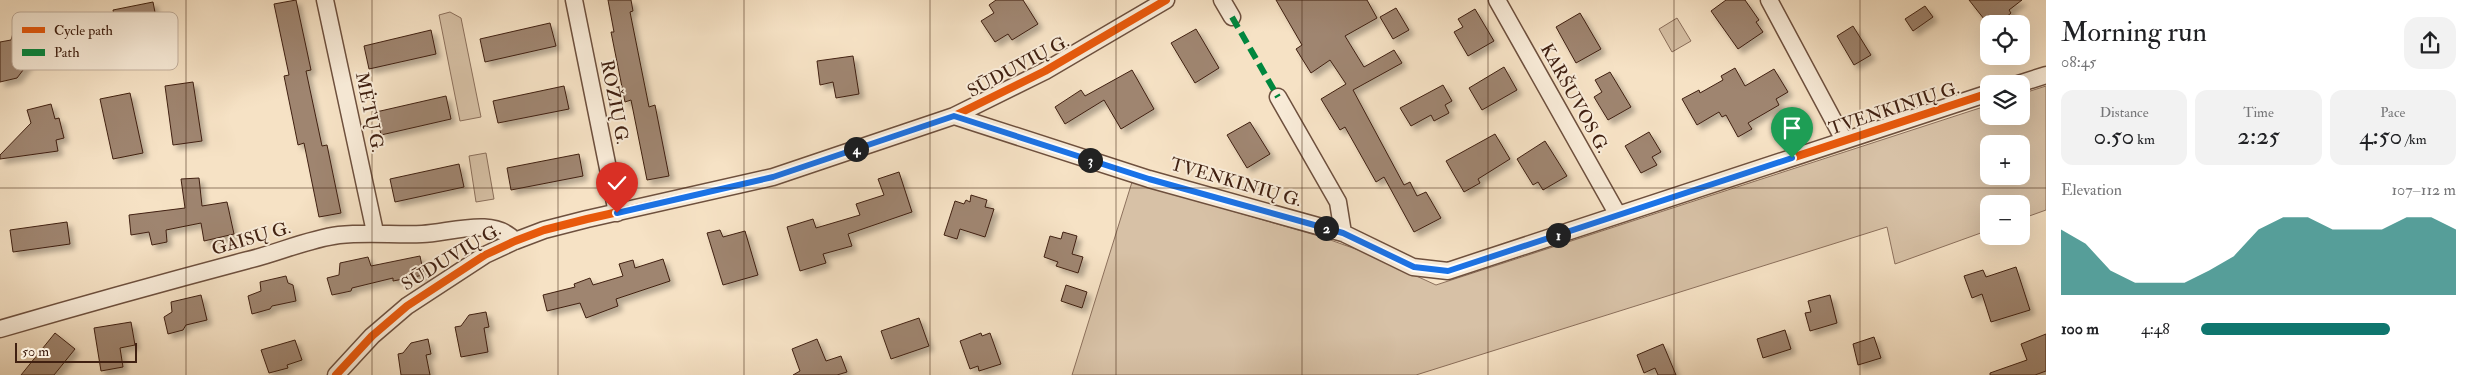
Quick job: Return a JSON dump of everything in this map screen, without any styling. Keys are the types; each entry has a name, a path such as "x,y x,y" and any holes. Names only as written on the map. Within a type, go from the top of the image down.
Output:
{"street":[{"name":"MĖTŲ G.","path":"325,0 375,232"},
{"name":"ROŽIŲ G.","path":"574,0 617,213"},
{"name":"SŪDUVIŲ G.","path":"336,375 372,336 407,306 478,260 515,241 544,230 773,177 954,116 1045,71 1166,0"},
{"path":"1222,0 1232,17"},
{"name":"KARŠUVOS G.","path":"1497,0 1618,215"},
{"path":"1769,0 1844,140"},
{"path":"2030,80 2046,75"},
{"name":"TVENKINIŲ G.","path":"954,116 1149,179 1343,233 1414,267 1448,271 1980,96"},
{"path":"1278,97 1338,202 1343,233"},
{"name":"GAISŲ G.","path":"0,329 139,288 266,256 320,238 375,232 422,234 491,227 504,231 515,241"}],"shaded area":[{"path":"450,12 461,18 481,117 460,121 439,15"},
{"path":"1677,18 1691,41 1672,52 1659,29"},
{"path":"2046,86 2046,210 2030,216 2030,195 1980,195 1980,233 1895,264 1887,227 1416,375 1072,375 1132,182 1322,237 1364,252 1436,285 1980,108 1980,125 2030,125 2030,91"},
{"path":"486,153 494,199 476,202 469,156"}],"building":[{"path":"296,0 311,70 306,71 322,146 327,145 341,213 319,217 304,143 298,145 284,76 289,75 274,4"},
{"path":"608,0 631,0 633,11 630,12 649,107 655,105 669,176 647,180 631,100 625,102 611,32 614,32"},
{"path":"996,0 1023,0 1038,24 1012,40 1008,34 995,42 981,21 994,13 989,5"},
{"path":"1276,0 1367,0 1377,18 1345,36 1364,67 1394,50 1402,63 1353,90 1404,185 1410,182 1417,196 1426,192 1441,218 1414,232 1384,177 1376,182 1345,127 1340,130 1321,99 1346,84 1330,60 1311,73 1296,49 1302,45"},
{"path":"1726,0 1745,0 1759,20 1756,22 1763,32 1738,49 1711,11"},
{"path":"1969,0 2022,0 2009,10 2011,13 2009,15 1981,15"},
{"path":"153,2 155,12 113,12 113,10"},
{"path":"1925,6 1933,17 1913,31 1905,19"},
{"path":"1396,8 1409,30 1393,39 1380,17"},
{"path":"1475,9 1494,41 1468,56 1454,32 1463,27 1458,19"},
{"path":"1580,13 1601,49 1576,63 1556,27"},
{"path":"550,23 556,46 485,62 480,39"},
{"path":"1853,26 1871,55 1854,65 1837,36"},
{"path":"1196,29 1219,68 1195,83 1171,43"},
{"path":"431,30 436,54 369,69 364,46"},
{"path":"12,37 12,70 23,70 17,78 0,82 0,42 11,40"},
{"path":"853,56 859,94 836,98 833,82 820,85 817,61"},
{"path":"1504,67 1517,90 1482,110 1469,88"},
{"path":"1735,68 1745,86 1774,69 1788,92 1776,99 1779,105 1748,123 1752,129 1738,137 1726,115 1722,117 1719,112 1697,125 1682,99 1699,90 1700,93 1723,80 1721,76"},
{"path":"1132,70 1154,109 1121,129 1104,100 1065,124 1055,107 1081,90 1085,96"},
{"path":"1610,72 1631,107 1608,120 1594,97 1602,92 1595,80"},
{"path":"193,82 202,141 173,145 165,86"},
{"path":"1443,85 1452,101 1445,105 1449,113 1434,121 1431,115 1411,126 1400,108"},
{"path":"564,86 569,109 498,123 493,101"},
{"path":"130,93 143,153 113,159 100,99"},
{"path":"446,96 451,119 381,135 376,112"},
{"path":"51,104 55,119 59,118 64,138 56,140 58,151 0,159 0,155 31,123 27,110"},
{"path":"1250,122 1270,154 1247,168 1227,135"},
{"path":"1649,132 1661,152 1652,157 1657,165 1641,173 1625,146"},
{"path":"1495,134 1510,159 1478,179 1480,183 1464,192 1446,161"},
{"path":"1545,141 1567,176 1543,190 1538,182 1533,185 1517,159"},
{"path":"579,154 583,176 511,190 507,168"},
{"path":"459,164 464,187 395,202 390,179"},
{"path":"899,172 912,212 848,234 852,246 823,254 826,263 800,271 787,227 813,219 816,228 860,215 856,204 884,195 878,179"},
{"path":"199,178 202,206 227,202 234,234 204,241 201,223 166,230 167,242 152,245 149,232 131,235 129,215 185,208 181,179"},
{"path":"971,195 987,200 985,207 994,209 985,237 960,229 957,239 944,235 955,201 964,204 966,200 970,202"},
{"path":"67,222 70,244 13,252 10,230"},
{"path":"720,230 723,237 745,231 758,275 723,285 707,233"},
{"path":"1063,232 1077,236 1072,254 1083,257 1078,273 1056,266 1058,262 1044,257 1050,236 1061,239"},
{"path":"420,256 424,275 393,281 393,278 332,295 327,278 339,275 340,263 368,257 371,266"},
{"path":"663,259 670,281 616,299 618,306 586,318 580,303 547,311 543,295 575,287 574,284 590,278 593,285 623,276 619,264 633,260 635,268"},
{"path":"2016,267 2030,310 1991,322 1982,294 1972,298 1964,276 1983,270 1986,277"},
{"path":"286,276 288,283 293,285 296,301 272,306 270,309 252,314 248,296 261,291 260,282"},
{"path":"1066,285 1087,292 1082,308 1061,301"},
{"path":"201,295 207,320 186,325 183,330 168,334 164,317 172,312 171,302"},
{"path":"1830,295 1837,323 1810,331 1805,313 1811,312 1808,301"},
{"path":"486,312 489,327 484,328 488,352 461,357 455,327 461,326 469,315"},
{"path":"919,318 929,346 891,359 881,331"},
{"path":"131,322 135,345 120,348 123,367 101,371 94,328"},
{"path":"1785,330 1791,349 1763,358 1757,339"},
{"path":"55,333 75,349 54,375 21,375"},
{"path":"981,333 982,336 990,333 1001,364 979,371 978,366 970,369 960,341"},
{"path":"2046,334 2046,371 2035,375 1990,375 1990,373 2027,360 2021,344"},
{"path":"1874,337 1881,358 1858,365 1853,344"},
{"path":"428,339 431,354 426,355 430,375 401,375 398,354 403,353 411,343"},
{"path":"817,339 826,361 841,356 847,372 837,375 793,375 800,371 792,349"},
{"path":"295,340 302,360 287,365 288,368 269,373 261,350"},
{"path":"1663,344 1676,375 1658,375 1655,368 1644,373 1637,355"}],"marked path":[{"path":"1232,17 1278,97"}],"cycle path":[{"path":"336,375 372,336 407,306 485,255 515,241 544,230 587,219 773,177 954,116 1045,71 1166,0"},
{"path":"954,116 1149,179 1343,233 1413,267 1448,271 1980,96"}],"route":[{"path":"617,213 773,177 954,116 1149,179 1343,233 1414,267 1448,271 1792,158"}]}
